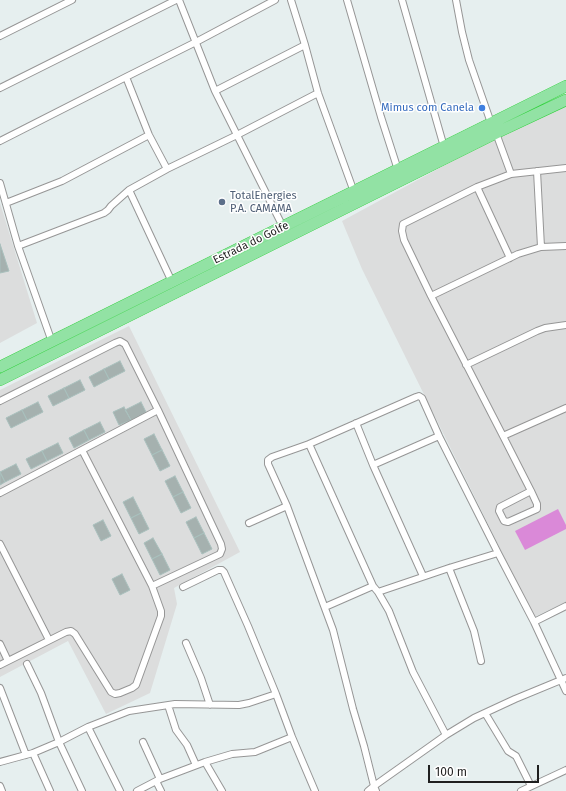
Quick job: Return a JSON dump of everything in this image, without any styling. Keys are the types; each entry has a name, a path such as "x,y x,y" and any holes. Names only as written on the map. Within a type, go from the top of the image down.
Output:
{"highway":[{"name":"Estrada do Golfe","path":"0,367 566,86"},
{"name":"Estrada do Golfe","path":"0,380 496,133 566,100"}],"street":[{"path":"0,36 72,0"},
{"path":"0,88 178,0 215,90 284,227"},
{"path":"0,141 196,42 275,0"},
{"path":"291,0 318,93 354,192"},
{"path":"347,0 398,170"},
{"path":"402,0 444,147"},
{"path":"456,0 469,60 490,123"},
{"path":"215,90 305,45"},
{"path":"126,77 149,135 167,169"},
{"path":"18,246 108,210 128,190 318,93"},
{"path":"496,133 511,174"},
{"path":"6,203 62,181 149,135"},
{"path":"531,491 500,507 499,511 504,521 508,522 537,509 537,504 531,491 503,436 431,296 404,240 402,231 403,224 477,187 511,174 566,168"},
{"path":"537,171 541,247"},
{"path":"0,183 18,246 52,342"},
{"path":"477,187 510,258"},
{"path":"128,190 172,282"},
{"path":"431,296 518,254 541,247 566,246"},
{"path":"466,365 541,329 552,326 566,325"},
{"path":"0,401 120,341 125,344 158,410 222,549 220,554 152,586"},
{"path":"375,788 333,630 287,506 268,464 268,460 272,457 309,444 416,397 419,396 422,398 439,436 563,679 566,691"},
{"path":"503,436 566,408"},
{"path":"0,493 158,410"},
{"path":"356,423 373,465 423,576"},
{"path":"373,465 439,436"},
{"path":"309,444 373,586 389,611 413,672 446,735"},
{"path":"0,665 70,631 75,634 111,692 115,694 120,693 136,685 161,616 161,611 152,586 82,450"},
{"path":"249,523 287,506"},
{"path":"0,544 50,640"},
{"path":"378,592 423,576 498,553"},
{"path":"449,568 474,631 481,661"},
{"path":"183,587 218,570 222,570 224,572 248,626 315,791"},
{"path":"325,607 373,586"},
{"path":"534,622 566,606"},
{"path":"186,643 201,678 210,705"},
{"path":"0,644 8,661"},
{"path":"27,664 41,693 59,742 82,791"},
{"path":"368,791 375,788 446,735 485,713 563,679"},
{"path":"0,688 26,755"},
{"path":"0,762 33,753 88,727 129,711 175,704 239,705 276,694"},
{"path":"168,705 176,730 187,745 196,765"},
{"path":"485,713 508,751 516,756 531,786"},
{"path":"88,727 120,791"},
{"path":"137,791 158,780 196,765 232,754 256,752 292,737"},
{"path":"143,742 161,791"},
{"path":"33,753 50,791"},
{"path":"205,762 222,791"},
{"path":"521,791 566,770"},
{"path":"0,786 2,791"}],"shaded area":[{"path":"566,104 566,602 534,617 362,269 342,221 482,145"},
{"path":"0,203 37,323 0,343"},
{"path":"129,326 240,552 174,588 177,604 150,693 106,714 68,641 0,677 0,390"},
{"path":"558,509 566,525 566,529 525,550 515,531"}],"building":[{"path":"0,244 9,271 0,273"},
{"path":"120,361 125,371 109,379 104,369"},
{"path":"104,369 109,379 94,387 89,377"},
{"path":"80,380 85,390 69,398 64,388"},
{"path":"64,388 69,398 53,406 48,396"},
{"path":"38,402 43,412 27,420 22,410"},
{"path":"141,402 146,412 131,420 125,410"},
{"path":"124,407 131,420 119,425 113,412"},
{"path":"22,410 27,420 11,428 6,418"},
{"path":"100,422 105,432 89,440 84,430"},
{"path":"84,430 89,440 74,448 69,438"},
{"path":"154,434 162,450 152,455 144,439"},
{"path":"58,443 63,453 47,461 42,451"},
{"path":"162,450 170,466 160,471 152,455"},
{"path":"42,451 47,461 31,469 26,459"},
{"path":"16,464 21,474 5,482 0,472"},
{"path":"0,472 5,482 0,485"},
{"path":"175,476 183,492 173,497 165,481"},
{"path":"183,492 191,508 181,513 173,497"},
{"path":"133,497 141,513 131,518 123,502"},
{"path":"141,513 149,529 139,534 131,518"},
{"path":"196,517 204,533 194,538 186,522"},
{"path":"103,520 111,536 101,541 93,525"},
{"path":"204,533 212,549 202,554 194,538"},
{"path":"153,538 162,554 152,559 144,543"},
{"path":"162,554 170,570 160,575 152,559"},
{"path":"122,574 130,590 120,595 112,579"}],"place":[{"name":"Mimus com Canela","path":"482,108"},
{"name":"TotalEnergies P.A. CAMAMA","path":"222,202"}]}
